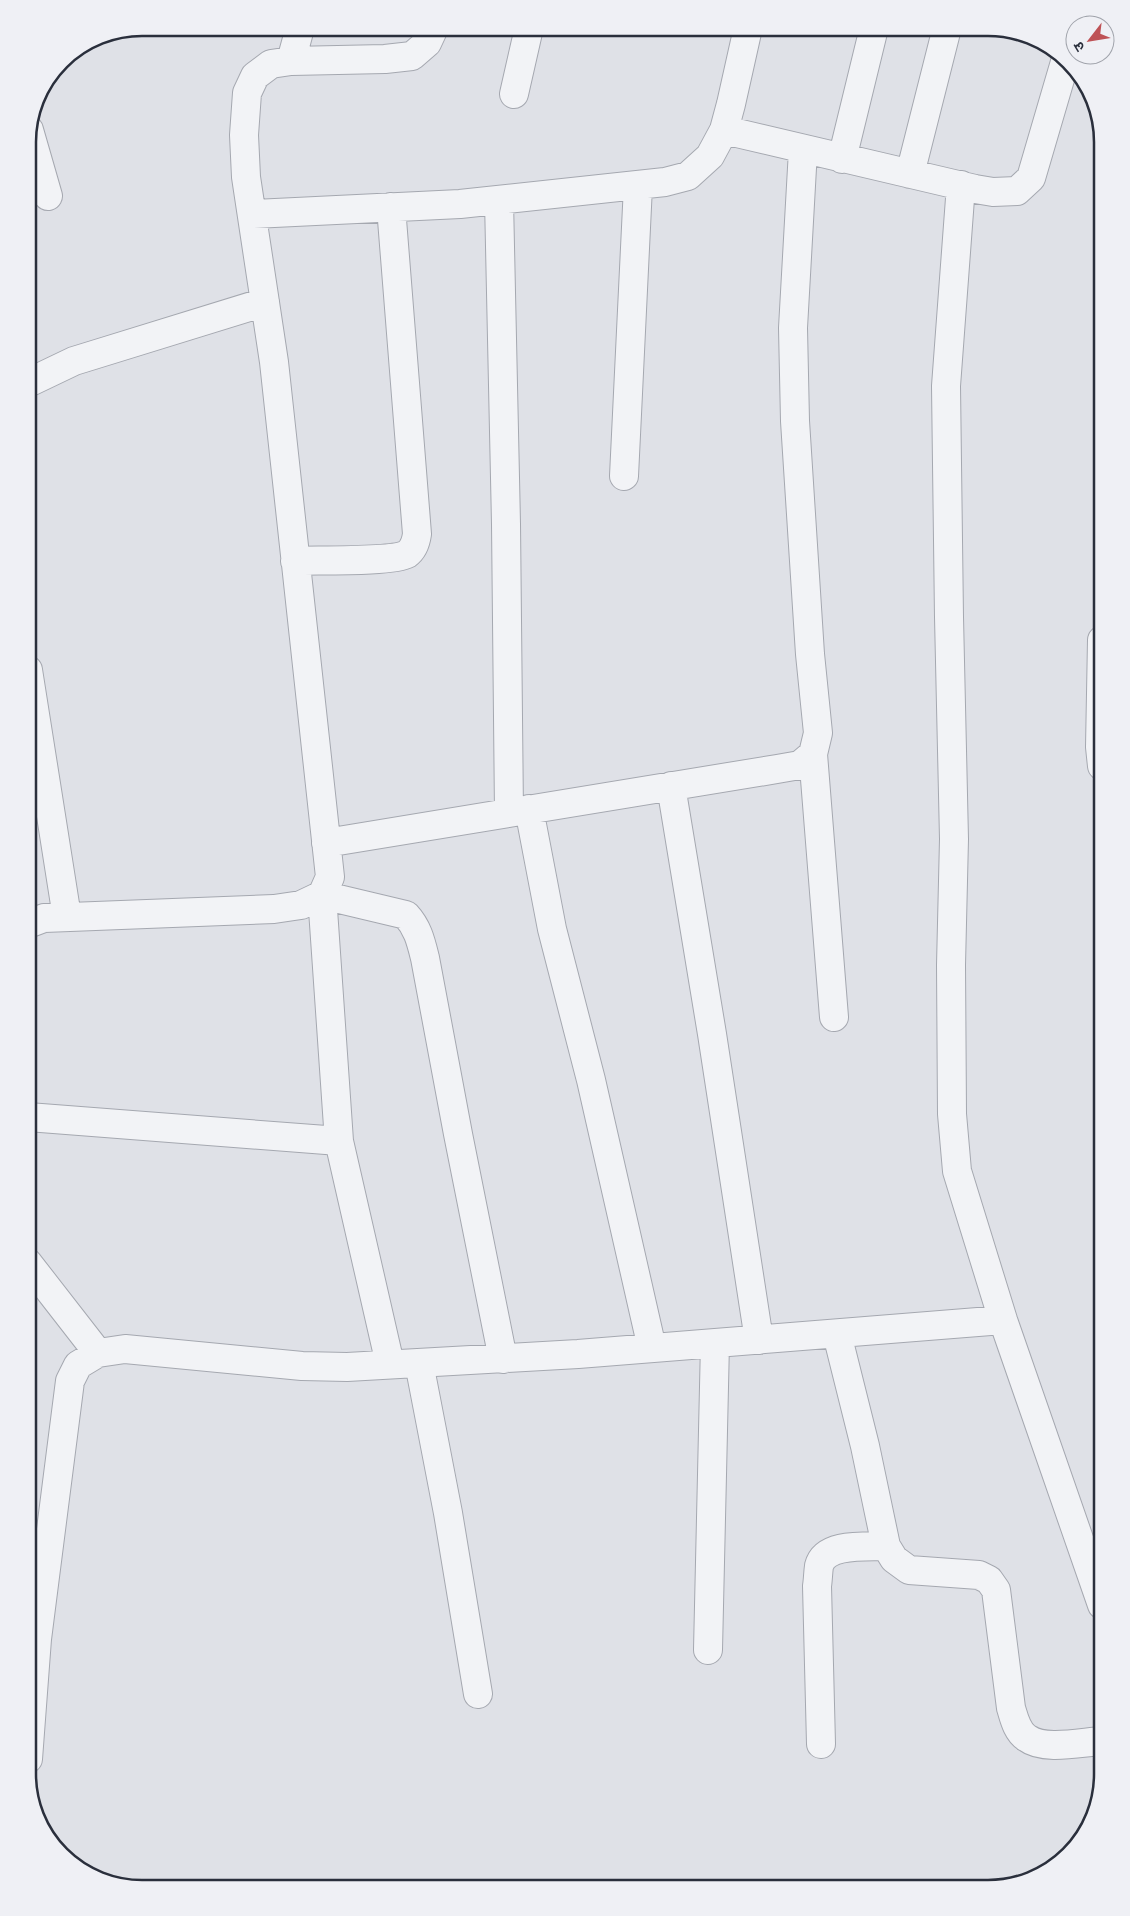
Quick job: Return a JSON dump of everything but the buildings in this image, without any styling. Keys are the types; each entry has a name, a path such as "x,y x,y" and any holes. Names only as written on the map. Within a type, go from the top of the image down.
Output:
{"street":[{"path":"291,61 298,36"},
{"path":"390,1364 339,1141 322,895 330,877 274,362 246,177 244,135 247,93 255,76 271,64 291,61 385,59 412,56 427,43 430,36"},
{"path":"514,94 527,36"},
{"path":"252,214 460,204 638,186 688,176 710,156 724,130 746,36"},
{"path":"842,159 872,36"},
{"path":"910,174 945,36"},
{"path":"724,130 803,150 992,192 1017,191 1031,178 1063,67"},
{"path":"803,150 793,328 795,421 807,606 818,733 814,754 834,1017"},
{"path":"36,154 48,196"},
{"path":"960,185 946,386 954,839 952,1114 957,1171 1003,1320 1094,1582"},
{"path":"624,476 638,186"},
{"path":"499,200 506,514 519,811 591,1080 652,1348"},
{"path":"295,561 390,558 407,554 415,545 417,534 391,207"},
{"path":"36,379 74,362 265,302"},
{"path":"36,721 67,917"},
{"path":"326,843 800,765 814,754"},
{"path":"671,786 712,1034 759,1340"},
{"path":"36,921 44,918 274,909 302,906 322,895 406,915 414,924 419,934 425,958 503,1359"},
{"path":"36,1119 339,1141"},
{"path":"36,1272 98,1353"},
{"path":"36,1639 70,1381 78,1365 98,1353 125,1349 302,1366 419,1363 715,1344 1003,1320"},
{"path":"837,1334 865,1446 886,1546 894,1559 909,1570 979,1575 989,1580 996,1590 1011,1708 1017,1726 1026,1738 1042,1746 1094,1742"},
{"path":"708,1650 715,1344"},
{"path":"419,1363 448,1513 478,1694"},
{"path":"822,1744 817,1586 819,1564 828,1554 841,1547 886,1546"}]}
